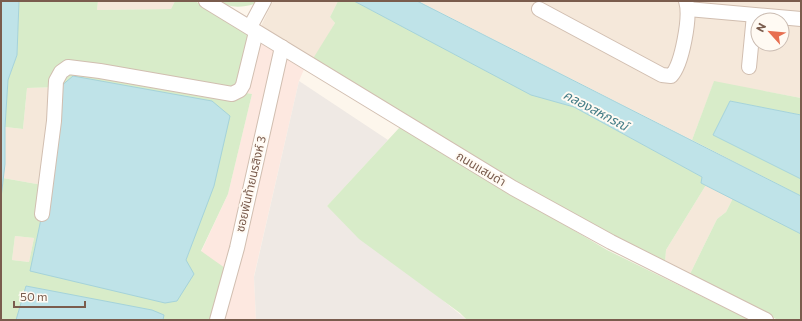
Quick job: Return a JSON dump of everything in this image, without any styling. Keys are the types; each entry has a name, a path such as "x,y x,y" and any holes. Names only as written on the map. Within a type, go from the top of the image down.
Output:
{"street":[{"name":"ถนนแสมดำ","path":"206,1 513,188 611,242 766,320"},
{"path":"42,214 54,121 56,81 60,72 68,67 100,71 232,94 240,90 243,85 253,30 264,1"},
{"path":"539,10 666,76 671,76 675,72 681,55 687,5 750,14"},
{"path":"790,18 801,19"},
{"name":"ซอยพันท้ายนรสิงห์ 3","path":"217,320 235,256 282,47"},
{"path":"750,67 751,52"}],"shaded area":[{"path":"98,1 175,1 171,9 97,10"},
{"path":"273,1 338,1 330,17 335,23 314,60 261,26"},
{"path":"418,1 801,1 801,98 714,82 692,140"},
{"path":"251,34 305,67 299,81 254,276 256,320 224,320 214,311 201,252 228,194 252,94 235,90"},
{"path":"299,81 388,140 327,206 467,320 256,320 254,277"},
{"path":"60,87 48,186 3,178 5,127 23,129 27,88"},
{"path":"706,185 733,198 726,212 717,219 689,276 665,264 666,250"},
{"path":"15,236 34,238 29,262 12,260"}],"green space":[{"path":"19,1 98,1 97,10 171,9 175,1 195,1 251,34 235,91 252,94 228,194 201,251 225,268 211,320 163,320 164,315 26,286 16,320 1,320 1,198 3,178 48,186 186,260 190,250 60,87 27,88 23,129 5,127 8,80 17,55","holes":["15,236 34,238 29,262 12,260"]},
{"path":"218,1 255,1 254,4 240,7 226,5"},
{"path":"338,1 354,1 531,94 574,107 702,177 701,183 706,185 666,250 665,264 571,216 314,60 314,57 335,23 330,17"},
{"path":"714,81 801,98 801,115 730,101 713,135 801,179 801,196 692,140"},
{"path":"400,127 607,250 750,320 467,320 460,313 359,239 327,206"},
{"path":"733,198 801,234 801,320 778,320 689,276 717,219 726,212"}],"water":[{"path":"1,1 19,1 17,55 8,80 5,127 5,164 1,198"},
{"name":"คลองสหกรณ์","path":"354,1 417,1 801,196 801,234 701,183 702,177 574,107 531,95"},
{"path":"73,76 212,101 230,116 214,186 186,260 194,274 177,301 165,303 30,271 48,186 60,87"},
{"path":"730,101 801,115 801,179 713,135"},
{"path":"26,286 152,310 164,315 163,320 16,320"}]}
